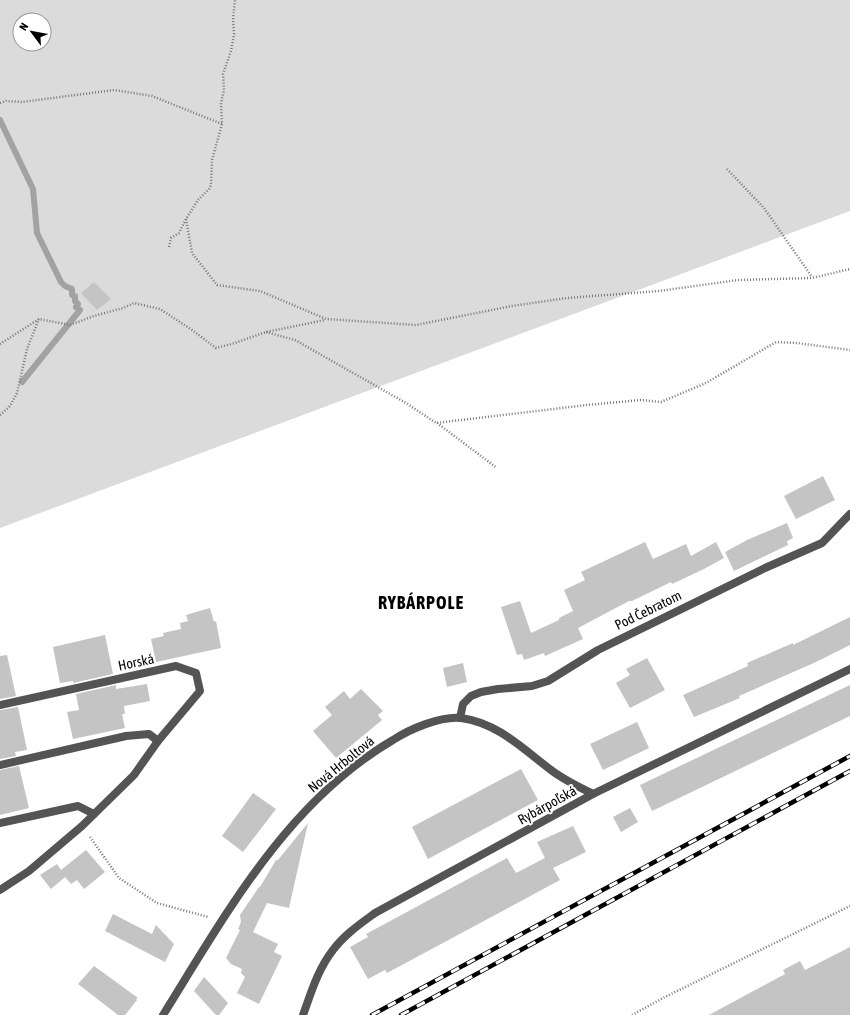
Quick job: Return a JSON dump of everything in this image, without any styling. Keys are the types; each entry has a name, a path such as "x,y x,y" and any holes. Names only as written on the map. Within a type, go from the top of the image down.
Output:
{"street":[{"name":"Pod Čebratom","path":"460,718 463,704 471,696 481,692 532,686 548,681 598,650 765,568 822,543 850,514"},
{"name":"Horská","path":"0,705 176,666 196,673 200,691 158,740 134,775 82,826 30,871 0,890"},
{"name":"Rybárpoľská","path":"303,1015 318,975 333,950 351,931 375,913 593,794 850,669"},
{"name":"Nová Hrboltová","path":"163,1015 252,876 284,836 321,795 337,780 362,760 400,735 415,728 439,721 460,718 476,722 494,728 512,738 552,771 572,784 593,794"},
{"path":"0,764 126,736 149,734 158,740"},
{"path":"0,823 78,806 94,814"}],"path":[{"path":"169,247 171,238 179,233 186,218 198,200 211,185 212,160 222,124 221,104 224,90 223,74 231,52 234,34 233,20 235,0"},
{"path":"0,103 22,102 114,90 152,96 222,124"},
{"path":"727,169 764,208 812,278"},
{"path":"186,218 192,253 217,285 260,291 326,319"},
{"path":"0,344 39,319 70,325 134,303 160,309 216,348 266,332 326,319 416,325 512,306 567,298 659,291 738,280 812,278 850,269"},
{"path":"0,415 10,406 17,393 27,350 39,319"},
{"path":"266,332 295,340 406,402 497,468"},
{"path":"436,423 587,405 641,400 662,402 706,383 776,342 797,343 850,350"},
{"path":"82,826 119,878 157,903 222,921"},
{"path":"632,1015 663,998 850,906"}],"shaded area":[{"path":"0,0 850,0 850,211 0,528"}],"building":[{"path":"94,282 111,299 97,310 81,293"},
{"path":"823,476 835,500 796,519 784,496"},
{"path":"787,523 793,538 787,541 788,545 734,571 725,552 747,540"},
{"path":"645,542 653,559 686,544 691,556 716,542 724,558 672,584 671,582 632,601 629,601 578,628 583,639 545,656 544,653 524,660 522,654 517,655 501,607 520,601 531,633 559,620 559,618 573,611 564,590 585,580 581,572"},
{"path":"210,608 214,622 216,621 221,648 156,662 151,639 164,636 163,633 181,629 180,623 188,621 186,615"},
{"path":"850,617 850,645 816,662 739,696 740,698 694,717 683,695 748,666 747,663 793,643 793,645"},
{"path":"105,635 113,674 73,683 73,681 60,683 53,647"},
{"path":"7,655 16,696 0,699 0,656"},
{"path":"647,658 665,690 630,708 616,683 630,675 626,669"},
{"path":"463,663 467,682 447,687 443,668"},
{"path":"147,684 150,701 124,706 125,714 122,714 125,728 73,739 67,712 79,710 76,694 116,685 116,689"},
{"path":"850,685 850,716 652,811 640,785"},
{"path":"361,689 383,711 378,715 382,720 336,758 313,731 332,715 325,707 344,691 350,699"},
{"path":"18,707 27,750 15,752 16,756 0,759 0,710"},
{"path":"637,722 649,748 603,770 590,744"},
{"path":"19,766 29,808 0,815 0,770"},
{"path":"521,769 538,800 428,859 412,827"},
{"path":"253,793 276,809 243,852 222,836"},
{"path":"630,808 638,822 621,832 613,817"},
{"path":"308,823 289,908 267,903 253,932 278,944 274,952 282,956 259,1004 237,993 245,977 241,973 242,969 231,964 226,958 240,930 238,929 241,922 240,915 260,887 276,860 278,860"},
{"path":"573,826 586,852 553,868 560,880 387,973 385,970 368,979 350,947 368,937 366,934 507,858 516,873 545,858 537,842"},
{"path":"86,850 105,872 84,889 77,880 71,884 65,877 51,889 40,875 57,864 61,870"},
{"path":"113,914 152,934 156,925 174,944 165,962 105,931"},
{"path":"850,947 850,1015 709,1015 785,974 783,970 800,961 805,970"},
{"path":"94,966 138,998 125,1015 118,1015 78,984"},
{"path":"204,977 228,1003 219,1015 216,1015 194,991"}],"waterway":[{"path":"0,120 33,189 37,233 61,282 65,286 72,289 72,295 75,296 75,301 78,304 76,307 80,310 22,382"}],"railway":[{"path":"372,1015 850,756"},
{"path":"401,1015 850,771"}],"district":[{"name":"RYBÁRPOLE","path":"421,602"}]}
